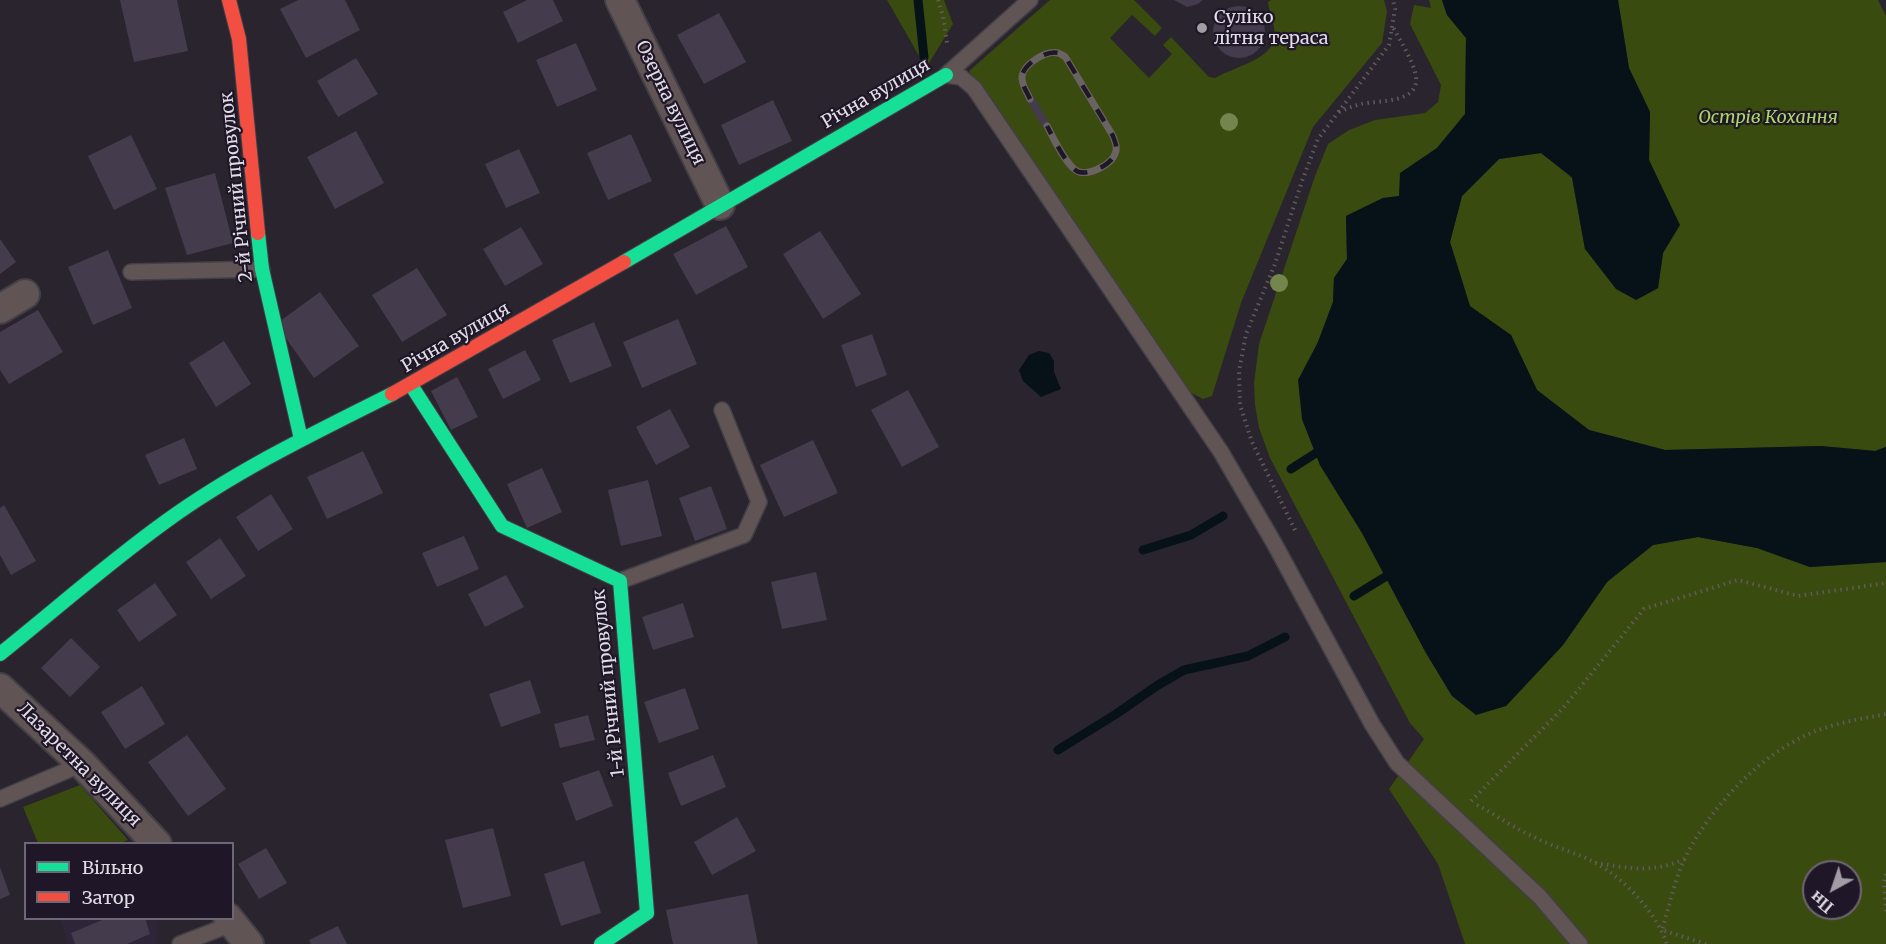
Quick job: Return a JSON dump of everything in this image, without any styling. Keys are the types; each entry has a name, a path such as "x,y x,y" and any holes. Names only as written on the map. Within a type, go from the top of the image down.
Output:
{"street":[{"name":"2-й Річний провулок","path":"229,0 239,39 262,269 301,439"},
{"name":"Озерна вулиця","path":"620,0 720,205"},
{"name":"Річна вулиця","path":"0,654 165,522 252,466 301,439 411,385 948,73"},
{"path":"0,309 25,294"},
{"name":"1-й Річний провулок","path":"411,385 502,526 620,581 647,914 601,944"},
{"name":"Лазаретна вулиця","path":"0,688 82,764 155,842"}],"lane":[{"path":"948,73 1030,0"},
{"path":"948,73 962,77 974,88 1221,452 1274,543 1372,724 1397,763 1540,897 1580,944"},
{"path":"131,272 262,269"},
{"path":"620,581 744,535 759,502 722,410"},
{"path":"0,799 82,764"},
{"path":"180,944 236,929"}],"path":[{"path":"938,0 943,16 948,73"},
{"path":"1295,531 1252,442 1240,405 1239,371 1246,334 1275,264 1318,140 1389,45 1395,9 1393,0"},
{"path":"1338,112 1361,104 1406,97 1413,90 1417,81 1415,70 1393,26"},
{"path":"1472,801 1564,707 1644,609 1738,580 1798,596 1886,583"},
{"path":"1662,930 1685,859 1713,814 1743,779 1780,750 1811,733 1853,720 1886,714"},
{"path":"1463,794 1533,837 1595,862 1645,870 1669,866 1685,859"},
{"path":"1595,862 1622,883 1650,912 1662,930 1667,944"},
{"path":"1886,874 1886,913"},
{"path":"1662,930 1706,944"}],"shaded area":[{"path":"1442,0 1618,0 1629,68 1650,112 1649,160 1680,225 1663,253 1658,288 1636,300 1616,289 1585,249 1572,177 1541,153 1499,159 1462,196 1450,242 1470,306 1511,335 1537,390 1589,430 1665,450 1821,446 1875,451 1886,447 1886,562 1810,567 1757,548 1698,537 1653,545 1607,582 1563,645 1506,706 1476,715 1452,696 1426,653 1362,533 1320,465 1302,419 1298,380 1318,342 1333,302 1334,278 1347,259 1346,216 1383,198 1399,196 1400,173 1437,148 1465,114 1466,38 1447,15"},
{"path":"1039,351 1049,353 1054,361 1054,372 1061,389 1041,397 1023,381 1019,370 1029,355"},
{"path":"60,920 158,920 157,944 68,944"}],"green space":[{"path":"887,0 944,0 953,24 926,68"},
{"path":"1050,0 1134,0 1162,28 1155,36 1132,15 1110,38 1149,78 1172,54 1163,45 1171,37 1209,77 1215,78 1249,63 1271,47 1275,35 1268,2 1271,0 1384,0 1387,11 1382,43 1313,127 1241,303 1212,396 1203,399 1186,390 1113,288 969,71"},
{"path":"1429,0 1442,0 1447,15 1466,38 1465,114 1437,148 1401,173 1400,196 1383,198 1346,216 1347,259 1334,278 1333,302 1318,342 1302,419 1320,465 1362,533 1426,653 1452,696 1506,706 1563,645 1607,582 1653,545 1698,537 1757,548 1810,567 1886,562 1886,944 1465,944 1438,864 1389,789 1424,739 1410,723 1270,458 1259,428 1255,405 1254,383 1259,344 1315,176 1328,144 1349,130 1375,120 1425,113 1438,102 1441,85 1410,24 1414,5 1431,8"},
{"name":"Острів Кохання","path":"1618,0 1878,0 1886,16 1886,447 1875,451 1821,446 1665,450 1589,430 1537,390 1511,335 1470,307 1450,242 1462,196 1499,159 1541,153 1572,178 1585,249 1636,300 1658,288 1663,253 1679,225 1649,160 1650,112 1629,68"},
{"path":"80,785 128,840 123,842 38,842 23,807"}],"building":[{"path":"120,0 177,0 188,51 134,62"},
{"path":"298,0 345,0 360,30 306,58 280,9"},
{"path":"527,0 553,0 563,21 518,43 503,12"},
{"path":"1174,0 1203,0 1187,7"},
{"path":"1234,6 1244,6 1253,10 1261,18 1265,32 1261,46 1253,54 1244,58 1234,58 1225,54 1217,46 1213,37 1213,27 1217,18 1225,10"},
{"path":"719,13 746,62 704,84 677,35"},
{"path":"576,43 597,90 557,107 536,60"},
{"path":"356,58 378,94 338,117 317,81"},
{"path":"1034,97 1050,124 1043,128 1027,101"},
{"path":"773,100 792,141 739,165 721,125"},
{"path":"356,131 384,183 335,209 307,157"},
{"path":"631,134 652,181 608,200 587,153"},
{"path":"131,135 157,189 114,210 88,156"},
{"path":"519,149 540,193 506,208 485,164"},
{"path":"215,173 233,243 187,255 165,188"},
{"path":"726,226 748,267 696,295 673,254"},
{"path":"521,227 543,264 505,286 483,249"},
{"path":"820,231 861,294 823,319 783,254"},
{"path":"0,239 16,262 0,274"},
{"path":"108,250 132,308 93,325 68,267"},
{"path":"417,268 447,315 402,342 372,295"},
{"path":"320,292 359,346 314,378 276,324"},
{"path":"38,310 63,352 9,384 0,370 0,332"},
{"path":"678,319 697,364 642,388 623,342"},
{"path":"594,322 612,366 570,383 552,340"},
{"path":"872,334 887,375 856,387 841,345"},
{"path":"224,341 251,384 216,407 189,363"},
{"path":"525,350 541,380 503,399 488,369"},
{"path":"457,377 478,417 451,430 431,391"},
{"path":"908,390 939,447 902,467 871,410"},
{"path":"670,409 690,447 656,465 636,427"},
{"path":"184,438 197,469 159,485 145,455"},
{"path":"813,440 838,493 784,517 760,465"},
{"path":"363,451 383,493 327,519 307,477"},
{"path":"542,468 562,512 527,528 507,484"},
{"path":"648,480 662,536 621,546 608,490"},
{"path":"711,486 727,529 695,541 679,498"},
{"path":"271,494 293,529 258,551 236,517"},
{"path":"4,505 36,561 11,575 0,555 0,508"},
{"path":"464,536 479,569 437,587 422,553"},
{"path":"220,538 246,576 211,599 186,562"},
{"path":"816,572 827,620 782,629 771,582"},
{"path":"506,575 524,607 485,627 468,594"},
{"path":"155,583 177,615 139,642 117,610"},
{"path":"683,603 694,637 653,650 642,617"},
{"path":"71,638 100,667 70,697 41,668"},
{"path":"530,680 541,713 501,727 489,694"},
{"path":"142,686 165,724 125,749 101,712"},
{"path":"685,688 699,729 659,743 644,702"},
{"path":"588,715 595,740 560,748 554,724"},
{"path":"187,735 226,789 188,816 148,762"},
{"path":"713,755 726,787 681,806 668,773"},
{"path":"599,770 613,806 576,821 562,783"},
{"path":"737,817 756,851 712,875 694,842"},
{"path":"493,828 511,896 463,908 445,840"},
{"path":"266,848 287,883 259,899 238,864"},
{"path":"584,861 601,913 561,926 544,874"},
{"path":"0,867 10,895 0,899"},
{"path":"748,894 758,944 673,944 666,910"},
{"path":"102,920 146,920 150,934 127,944 75,944 71,933"},
{"path":"338,926 347,944 311,944 309,940"}],"waterway":[{"path":"918,0 924,57"},
{"path":"1291,469 1316,453"},
{"path":"1143,550 1191,535 1223,516"},
{"path":"1354,596 1385,577"},
{"path":"1058,750 1184,670 1248,656 1285,637"}],"railway":[{"path":"1030,99 1022,79 1027,67 1036,59 1048,54 1058,53 1066,57 1113,136 1115,154 1100,168 1084,173 1079,172 1065,159 1047,126"}],"traffic: fast":[{"path":"624,262 946,75"},
{"path":"258,233 262,269 301,439"},
{"path":"411,385 502,526 620,581 647,913 601,944"},
{"path":"0,654 123,554 192,503 276,454 392,394"}],"traffic: jam":[{"path":"229,0 239,39 258,233"},
{"path":"392,394 624,262"}],"place":[{"name":"Суліко літня тераса","path":"1202,28"}]}
